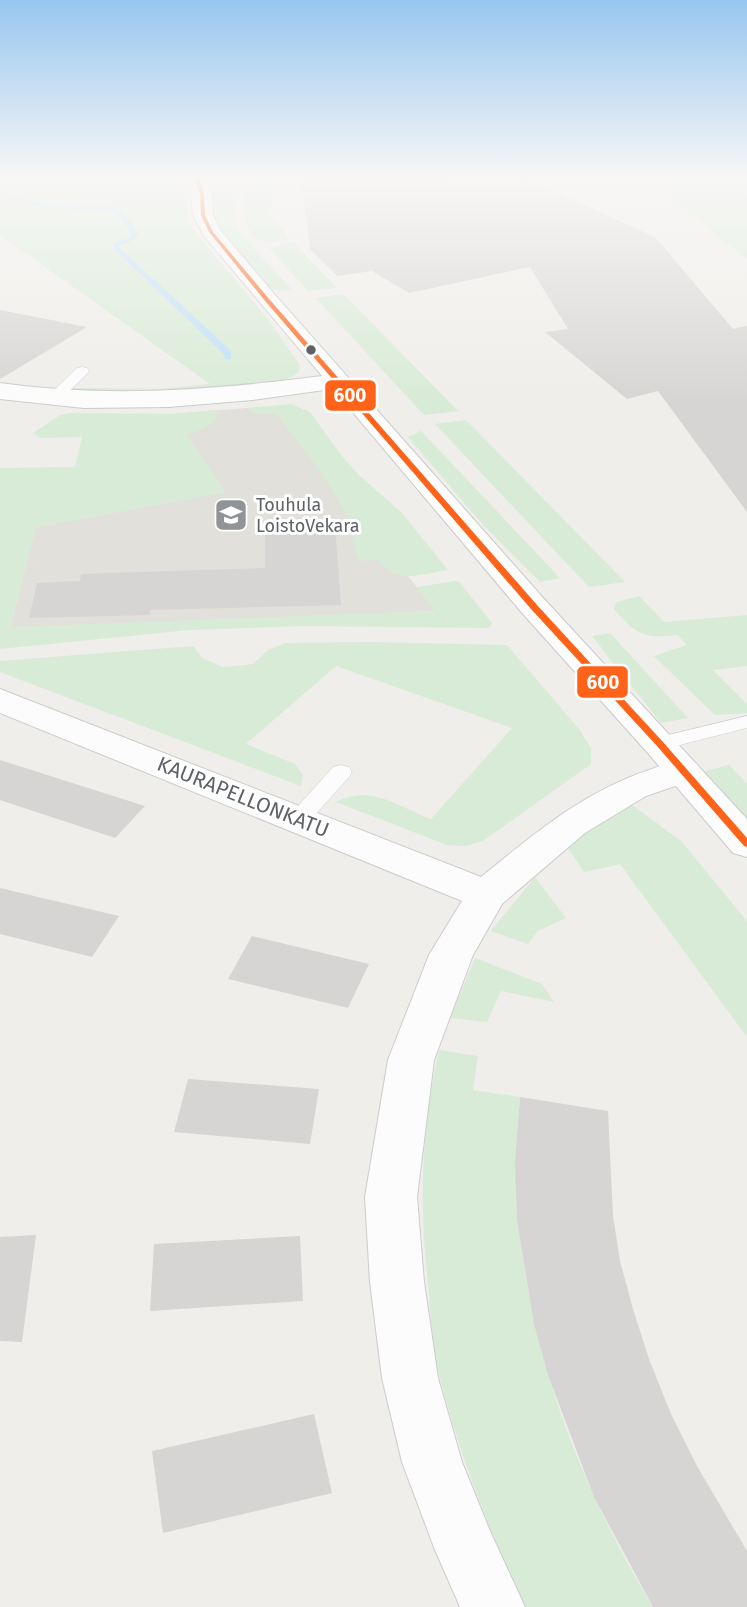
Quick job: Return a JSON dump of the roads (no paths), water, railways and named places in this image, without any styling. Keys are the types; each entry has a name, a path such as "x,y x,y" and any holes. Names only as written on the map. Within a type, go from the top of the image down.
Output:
{"street":[{"path":"229,253 542,617 747,844"},
{"path":"0,391 54,398 150,402 198,399 337,382"},
{"name":"KAURAPELLONKATU","path":"0,699 486,895"},
{"path":"492,1607 466,1550 432,1462 410,1378 397,1282 391,1197 411,1059 451,955 486,895 571,824 633,788 671,758"}],"lane":[{"path":"54,398 82,371"},
{"path":"671,758 747,722"},
{"path":"298,820 341,772"}],"waterway":[{"path":"121,253 228,353 228,357"}],"place":[{"name":"Touhula LoistoVekara","path":"231,515"}]}
